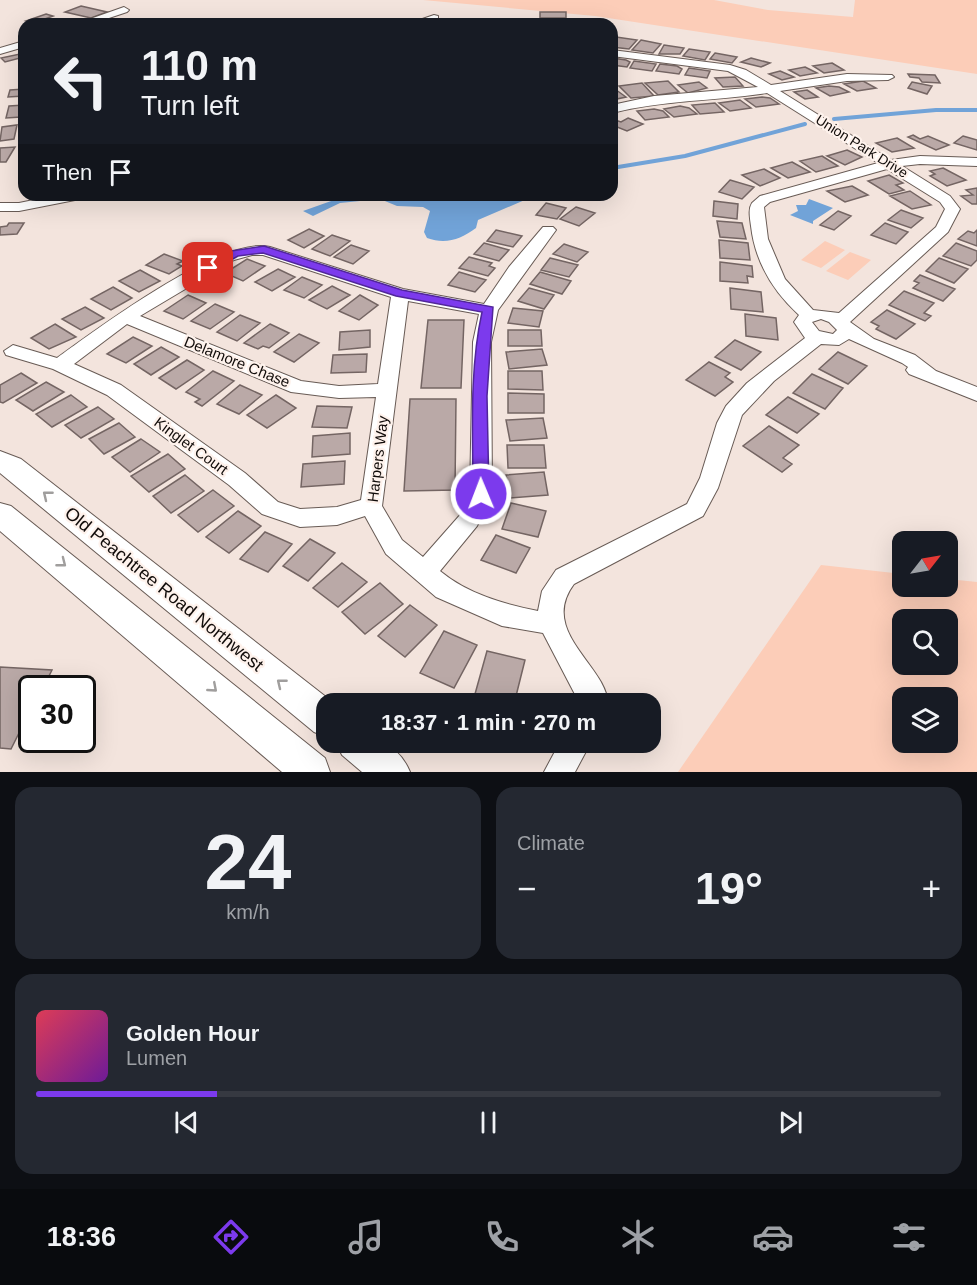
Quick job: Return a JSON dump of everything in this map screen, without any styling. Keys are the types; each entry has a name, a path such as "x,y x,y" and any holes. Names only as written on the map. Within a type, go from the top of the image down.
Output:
{"main road":[{"name":"Old Peachtree Road Northwest","path":"0,461 11,466 316,711"},
{"path":"0,514 119,609 311,772"},
{"path":"368,753 391,772"}],"street":[{"path":"99,18 124,10"},
{"path":"0,51 18,46"},
{"name":"Union Park Drive","path":"591,693 552,624 549,606 553,588 565,577 695,510 706,495 716,468 727,423 741,401 831,329 914,258 943,229 952,216 953,209 945,199 768,89 730,68 618,54"},
{"path":"618,108 636,103 768,89 849,76 888,77"},
{"path":"977,162 920,160 889,164 778,193 757,206 758,230 770,273 795,303 856,344 908,368 927,372 977,394"},
{"path":"0,207 19,207 50,201"},
{"path":"424,573 469,520 481,494 482,342 489,310 514,271 548,230"},
{"path":"60,365 127,316 228,256 251,250 264,250 400,294 489,310"},
{"name":"Harpers Way","path":"400,294 371,506 394,547 445,590 502,615 552,624"},
{"name":"Delamore Chase","path":"127,316 298,387 339,392 387,390"},
{"name":"Kinglet Court","path":"13,351 60,365 114,390 237,479 270,508 300,518 337,516 371,506"},
{"path":"560,772 571,753"}],"shaded area":[{"path":"423,0 714,0 768,10 853,17 855,0 977,0 977,74 618,18"},
{"path":"825,241 845,250 821,268 801,260"},
{"path":"850,252 871,260 848,280 826,271"},
{"path":"821,565 892,573 892,597 958,597 958,580 977,582 977,772 678,772"}],"water":[{"path":"809,199 833,208 813,221 813,224 790,215 798,211 796,205 806,205"},
{"path":"331,201 360,201 340,203 313,216 303,211"},
{"path":"385,201 522,201 478,220 476,228 465,235 447,241 427,238 424,232 430,211 423,207 397,206"}],"building":[{"path":"81,6 107,12 91,18 65,12"},
{"path":"540,12 566,12 566,18 540,18"},
{"path":"46,14 53,16 48,18 35,18"},
{"path":"618,37 637,40 629,49 618,48"},
{"path":"641,40 661,44 653,53 632,50"},
{"path":"664,45 684,48 680,54 659,54"},
{"path":"689,49 710,52 705,60 683,56"},
{"path":"715,53 737,57 732,63 710,59"},
{"path":"18,54 18,59 5,62 1,58"},
{"path":"751,58 770,63 761,67 741,62"},
{"path":"618,59 630,62 627,67 618,66"},
{"path":"634,61 656,64 652,71 630,68"},
{"path":"832,63 844,70 824,73 813,66"},
{"path":"660,64 677,66 682,69 679,74 656,71"},
{"path":"805,67 817,73 800,76 789,70"},
{"path":"689,68 710,71 707,78 685,75"},
{"path":"780,71 794,77 782,80 769,74"},
{"path":"908,74 935,75 940,83 922,82 919,78 910,77"},
{"path":"735,77 743,86 723,87 715,78"},
{"path":"668,81 679,92 658,95 645,83"},
{"path":"863,81 876,88 857,91 844,84"},
{"path":"699,82 707,88 688,93 678,85"},
{"path":"912,82 932,86 927,94 908,88"},
{"path":"642,83 654,96 631,98 619,86"},
{"path":"839,87 849,92 830,96 816,88"},
{"path":"18,89 18,96 8,97 10,90"},
{"path":"807,90 818,97 805,99 794,92"},
{"path":"618,91 626,97 618,99"},
{"path":"770,98 779,104 756,107 745,99"},
{"path":"740,100 751,108 730,111 719,103"},
{"path":"715,103 724,112 700,114 692,105"},
{"path":"18,105 18,117 6,118 9,106"},
{"path":"680,106 689,108 697,114 674,117 664,109"},
{"path":"654,109 663,111 669,117 645,120 637,111"},
{"path":"628,118 643,124 627,131 618,127 618,121 621,122"},
{"path":"17,125 14,139 0,141 2,127"},
{"path":"913,135 920,139 928,136 949,145 936,150 908,137"},
{"path":"963,136 977,140 977,150 954,143"},
{"path":"897,138 914,148 892,152 876,143"},
{"path":"15,147 6,162 0,162 0,148"},
{"path":"847,150 862,157 845,165 827,156"},
{"path":"822,156 838,166 816,172 800,161"},
{"path":"792,162 810,172 788,178 771,168"},
{"path":"943,168 966,180 947,186 930,176 935,174 930,171"},
{"path":"764,169 780,178 760,186 742,175"},
{"path":"889,175 903,183 896,185 904,190 889,194 868,181"},
{"path":"730,180 754,187 742,199 719,192"},
{"path":"852,186 868,195 845,202 827,191"},
{"path":"977,188 977,204 972,204 961,196 973,195 966,190"},
{"path":"910,191 931,205 912,209 890,196"},
{"path":"714,201 738,204 737,219 713,216"},
{"path":"546,203 566,208 557,219 536,215"},
{"path":"576,207 595,213 579,226 560,219"},
{"path":"901,210 923,218 911,228 888,220"},
{"path":"838,211 851,216 834,230 820,225"},
{"path":"717,221 742,223 746,239 720,237"},
{"path":"9,223 24,223 17,234 0,235 0,227 7,226"},
{"path":"885,223 908,232 896,244 871,235"},
{"path":"309,229 324,236 304,248 288,240"},
{"path":"496,230 522,236 513,247 487,241"},
{"path":"977,230 977,246 958,239 968,231 974,233"},
{"path":"332,235 350,241 330,256 312,249"},
{"path":"719,240 748,243 750,260 720,258"},
{"path":"484,243 509,250 499,261 474,254"},
{"path":"956,243 977,251 977,260 971,266 943,256"},
{"path":"564,244 588,252 577,262 553,254"},
{"path":"351,245 369,251 353,264 334,257"},
{"path":"164,254 183,261 177,264 182,266 169,274 146,265"},
{"path":"469,257 492,263 489,266 495,268 488,276 459,268"},
{"path":"550,258 578,265 569,277 541,270"},
{"path":"939,258 968,269 954,283 926,271"},
{"path":"247,259 265,266 243,281 225,273"},
{"path":"720,262 752,266 753,277 747,276 748,283 720,281"},
{"path":"278,269 295,277 272,291 255,282"},
{"path":"140,270 160,281 139,292 119,281"},
{"path":"459,272 486,280 475,292 448,285"},
{"path":"540,272 571,281 562,294 530,284"},
{"path":"920,275 955,289 943,301 913,288 919,283 914,281"},
{"path":"302,277 322,285 304,298 284,290"},
{"path":"332,286 350,295 327,309 309,300"},
{"path":"113,287 132,298 111,310 91,299"},
{"path":"529,288 554,295 544,309 518,301"},
{"path":"730,288 761,292 763,312 731,309"},
{"path":"904,291 934,303 924,313 931,316 925,321 889,305"},
{"path":"188,295 206,303 183,319 164,311"},
{"path":"360,295 378,305 359,320 339,311"},
{"path":"215,304 234,312 210,329 191,321"},
{"path":"85,307 104,318 81,330 62,319"},
{"path":"513,308 543,311 539,327 508,323"},
{"path":"887,310 915,324 896,339 876,329 879,326 871,322"},
{"path":"745,314 776,318 778,340 746,336"},
{"path":"240,315 260,323 237,341 217,332"},
{"path":"428,320 464,320 461,388 421,388"},
{"path":"55,324 76,337 49,349 31,338"},
{"path":"270,324 289,333 269,348 263,346 258,349 244,343"},
{"path":"370,330 370,347 339,350 340,332"},
{"path":"508,330 541,330 542,346 508,346"},
{"path":"299,334 319,343 294,362 274,352"},
{"path":"133,337 152,346 126,363 107,354"},
{"path":"735,340 761,352 741,370 715,357"},
{"path":"161,347 179,357 151,375 134,364"},
{"path":"542,349 547,365 509,369 506,352"},
{"path":"838,352 867,366 848,384 819,369"},
{"path":"367,354 366,372 331,373 333,355"},
{"path":"187,360 204,370 176,389 159,378"},
{"path":"709,362 730,373 725,377 733,382 715,396 686,380"},
{"path":"213,371 234,381 202,406 195,402 200,399 186,392"},
{"path":"508,371 542,371 543,390 508,389"},
{"path":"21,373 37,383 3,403 0,402 0,385"},
{"path":"812,374 843,388 825,409 793,393"},
{"path":"46,382 64,392 33,411 16,400"},
{"path":"240,385 262,395 239,414 217,404"},
{"path":"508,393 544,394 544,413 508,413"},
{"path":"71,395 87,407 52,427 36,414"},
{"path":"276,395 296,408 267,428 247,415"},
{"path":"788,397 819,414 797,433 766,415"},
{"path":"410,399 456,399 455,490 404,491"},
{"path":"317,406 352,407 347,428 312,427"},
{"path":"98,407 114,419 81,438 65,425"},
{"path":"543,418 547,438 510,441 506,420"},
{"path":"119,423 135,437 104,454 89,439"},
{"path":"769,426 799,445 783,458 792,464 782,472 743,446"},
{"path":"350,433 350,454 312,457 313,436"},
{"path":"141,439 160,452 130,472 112,457"},
{"path":"507,445 544,445 546,468 508,468"},
{"path":"168,454 185,469 149,492 131,476"},
{"path":"345,461 344,484 301,487 303,464"},
{"path":"544,472 548,495 510,498 506,475"},
{"path":"185,475 204,491 171,513 153,496"},
{"path":"213,490 234,506 198,532 178,515"},
{"path":"511,503 546,511 538,537 502,529"},
{"path":"238,511 261,526 229,553 206,537"},
{"path":"265,532 292,544 268,572 240,559"},
{"path":"496,535 530,548 516,573 481,560"},
{"path":"310,539 335,553 308,581 283,566"},
{"path":"342,563 367,582 338,607 313,588"},
{"path":"380,583 403,604 365,634 342,612"},
{"path":"410,605 437,625 405,657 378,636"},
{"path":"444,631 477,645 454,688 420,673"},
{"path":"487,651 525,660 517,693 475,693"},
{"path":"0,667 52,670 50,675 18,675 18,735 11,749 0,748"}],"waterway":[{"path":"834,119 936,110 977,110"},
{"path":"618,167 685,156 805,124"}],"route":[{"path":"208,268 235,253 264,250 400,294 489,310 482,342 481,494"}]}
